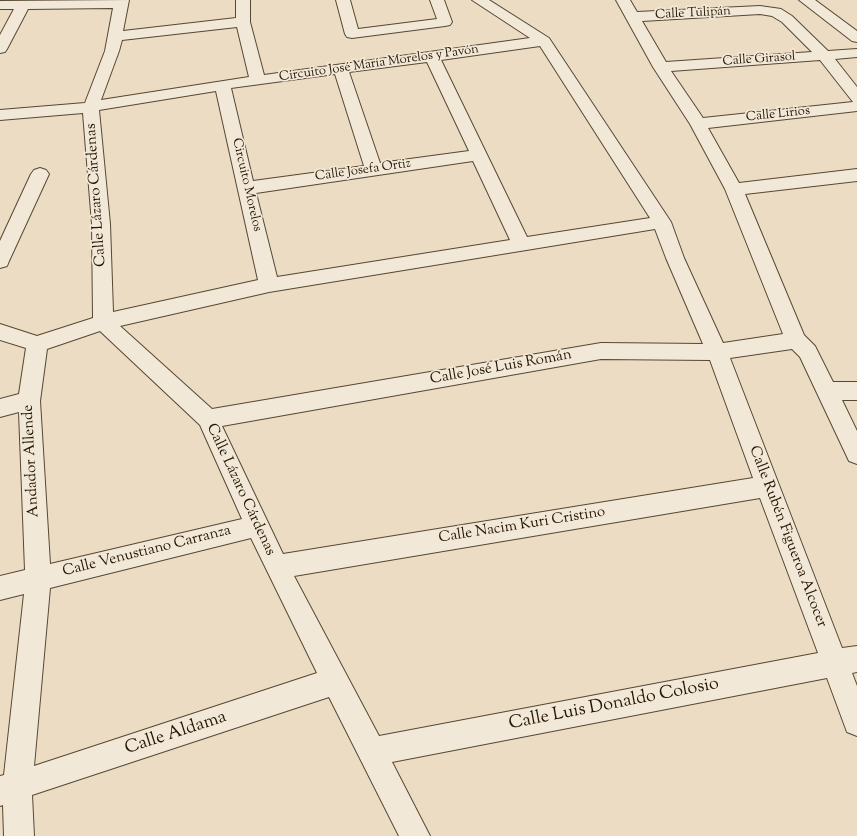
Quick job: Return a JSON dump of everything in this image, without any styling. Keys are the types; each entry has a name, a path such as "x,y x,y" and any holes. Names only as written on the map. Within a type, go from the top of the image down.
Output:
{"street":[{"path":"243,0 243,22 258,80"},
{"path":"343,0 352,34 445,22 437,0"},
{"path":"478,0 544,41 662,222 675,258 717,352"},
{"path":"623,0 662,67 698,124 734,189 796,340 808,352 857,454"},
{"path":"806,0 857,38"},
{"path":"0,5 121,2 112,51 91,107"},
{"path":"0,49 24,4"},
{"name":"Calle Tulipán","path":"634,17 760,10 776,12 787,19 825,56"},
{"path":"115,36 243,22"},
{"name":"Circuito José María Morelos y Pavón","path":"0,115 91,107 222,85 342,70 544,41"},
{"name":"Calle Girasol","path":"662,67 857,53"},
{"path":"432,56 521,244"},
{"path":"825,56 857,98"},
{"path":"342,70 374,170"},
{"name":"Circuito Morelos","path":"222,85 248,188 269,285"},
{"name":"Calle Lirios","path":"698,124 857,106"},
{"name":"Calle Lázaro Cárdenas","path":"91,107 101,224 103,322 208,419 276,567 415,836"},
{"name":"Calle Josefa Ortiz","path":"248,188 479,155"},
{"path":"0,261 40,174"},
{"path":"734,189 857,175"},
{"path":"0,332 37,344 103,322 269,285 662,222"},
{"name":"Calle José Luis Román","path":"208,419 601,351 717,352 796,340"},
{"name":"Andador Allende","path":"20,836 8,789 38,579 29,401 37,344"},
{"name":"Calle Rubén Figueroa Alcocer","path":"717,352 768,486 845,660 857,722"},
{"path":"826,391 857,391"},
{"path":"0,408 29,401"},
{"name":"Calle Nacim Kuri Cristino","path":"276,567 768,486"},
{"name":"Calle Venustiano Carranza","path":"0,588 257,526"},
{"name":"Calle Luis Donaldo Colosio","path":"371,752 845,660"},
{"name":"Calle Aldama","path":"8,789 335,681"}]}
